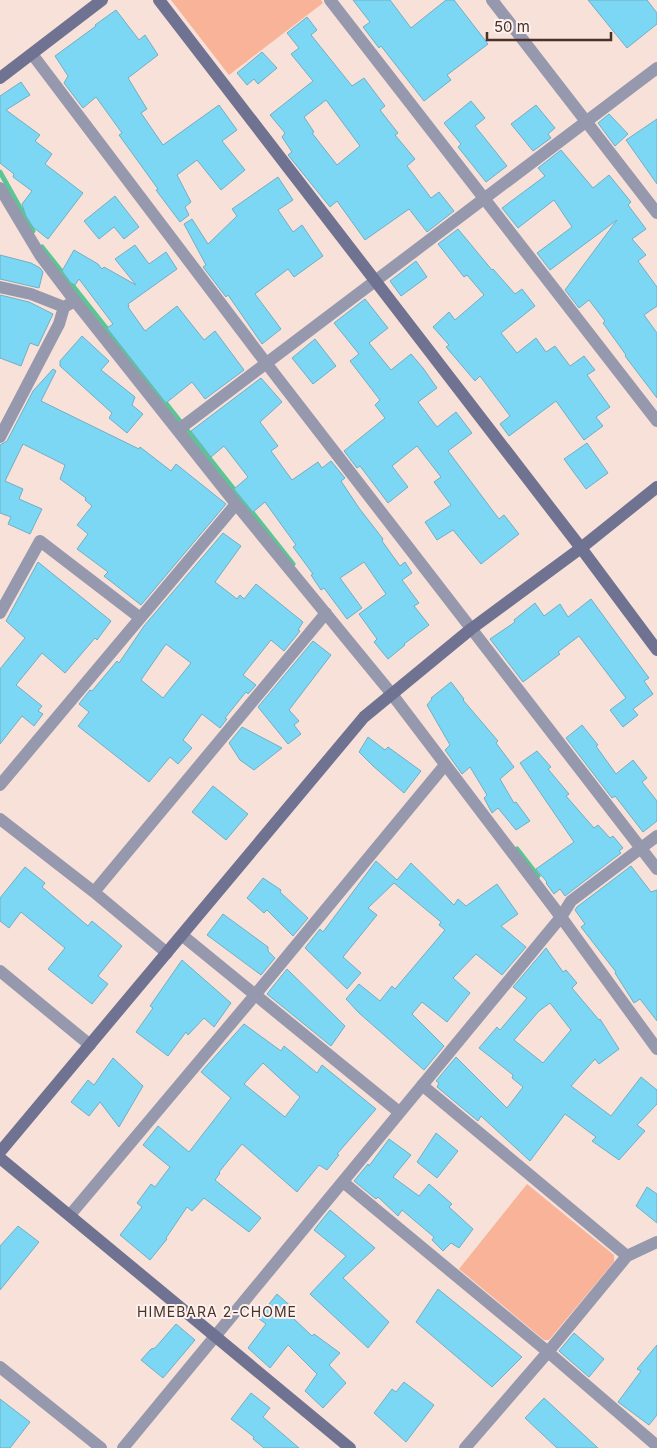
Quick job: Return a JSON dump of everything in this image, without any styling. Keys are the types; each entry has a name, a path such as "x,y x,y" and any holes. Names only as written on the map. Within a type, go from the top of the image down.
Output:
{"street":[{"path":"0,78 102,0"},
{"path":"159,0 581,548 657,650"},
{"path":"330,0 657,421"},
{"path":"492,0 657,213"},
{"path":"32,54 266,363 657,869"},
{"path":"178,430 657,68"},
{"path":"0,188 69,304 178,430 391,694 561,917 657,1049"},
{"path":"0,287 69,304"},
{"path":"0,437 69,304"},
{"path":"0,1152 364,717 472,629 581,548 657,487"},
{"path":"0,785 139,617 236,504"},
{"path":"0,613 40,541 139,617"},
{"path":"94,892 326,613"},
{"path":"70,1216 445,765"},
{"path":"0,819 94,892 167,953"},
{"path":"123,1448 561,917 571,901 657,836"},
{"path":"182,936 399,1112"},
{"path":"0,971 90,1045"},
{"path":"422,1086 626,1256"},
{"path":"0,1158 350,1448"},
{"path":"343,1182 548,1352 657,1446"},
{"path":"465,1448 548,1352 626,1256 657,1242"},
{"path":"2,1373 101,1448"}],"shaded area":[{"path":"171,0 321,0 323,3 229,75"},
{"path":"527,1184 614,1255 614,1262 549,1340 544,1340 459,1269"}],"building":[{"path":"353,0 390,0 411,28 446,0 454,0 488,44 447,75 451,80 424,101 381,46 379,48 363,27 370,22"},
{"path":"588,0 647,0 657,13 657,24 627,48"},
{"path":"116,10 139,40 145,35 158,55 128,78 147,109 141,113 163,145 219,105 237,130 222,141 245,170 221,190 197,160 177,175 191,202 185,207 189,215 180,222 119,135 122,133 96,97 83,108 64,83 68,76 55,56"},
{"path":"307,17 317,30 311,35 352,86 364,78 385,106 380,110 398,133 395,135 415,159 407,166 431,198 439,192 454,211 427,232 409,209 365,240 337,201 330,207 288,155 292,152 282,137 285,133 270,115 313,81 291,54 299,48 287,33","holes":["326,100 360,146 337,165 312,133 314,132 304,117"]},
{"path":"262,52 277,68 258,84 254,79 247,85 237,73"},
{"path":"21,82 30,95 6,110 40,135 35,141 52,154 45,164 83,193 48,239 33,227 26,216 22,204 32,191 13,177 14,174 0,163 0,96"},
{"path":"471,101 485,118 475,126 507,166 486,182 458,147 461,144 444,123"},
{"path":"536,105 555,128 548,134 551,138 533,151 511,124"},
{"path":"609,114 628,134 615,146 598,123"},
{"path":"657,119 657,184 626,140"},
{"path":"561,150 593,188 609,175 631,202 628,205 646,229 632,239 646,255 638,261 657,287 657,306 644,315 657,333 657,398 625,356 603,323 605,321 589,300 579,308 565,290 617,220 550,270 537,253 572,227 554,200 518,228 502,208 545,176 538,168"},
{"path":"278,177 293,200 278,210 293,232 302,225 323,256 294,277 288,269 255,294 281,329 262,344 228,295 226,297 203,267 206,265 184,224 192,219 208,244 237,216 232,209"},
{"path":"115,196 139,227 124,239 114,227 99,239 84,221"},
{"path":"458,229 515,294 522,289 535,306 501,333 517,353 536,338 546,352 555,346 570,366 584,356 595,370 587,375 610,407 596,417 603,426 584,440 556,401 509,436 500,424 510,416 480,376 475,381 446,347 449,345 433,327 449,312 455,320 484,295 467,275 464,277 438,244"},
{"path":"135,245 149,264 166,252 177,269 128,304 128,307 145,331 177,306 204,340 215,331 244,370 205,399 192,382 166,403 107,328 113,324 79,279 75,285 71,283 62,271 74,250 98,264 102,269 104,267 136,285 115,259"},
{"path":"0,255 31,263 40,268 43,272 39,288 0,279"},
{"path":"416,261 427,277 401,296 390,281"},
{"path":"0,295 29,302 53,314 38,346 30,343 21,366 0,358"},
{"path":"365,299 388,328 369,343 391,370 411,354 423,368 437,388 418,402 437,427 456,412 472,433 448,451 499,519 504,515 519,534 481,564 453,530 437,540 425,522 451,505 434,482 441,477 417,446 392,466 408,487 388,503 360,466 357,468 344,451 385,418 375,405 380,400 350,361 359,354 334,323"},
{"path":"82,336 109,361 101,370 135,397 132,405 143,414 127,433 109,418 112,413 60,366 60,361"},
{"path":"315,339 336,366 313,384 292,358"},
{"path":"53,369 56,371 41,401 139,449 140,447 171,471 176,464 226,504 141,605 104,576 108,572 77,549 88,534 77,525 92,506 85,500 86,498 60,479 65,465 23,444 5,481 23,489 19,499 42,509 30,534 8,524 11,517 0,513 0,445 7,441 33,391"},
{"path":"261,378 282,402 260,422 278,446 271,451 292,480 318,462 322,468 331,461 345,478 341,481 400,566 405,562 412,573 402,580 419,603 414,606 429,625 388,659 374,642 377,639 359,614 386,594 364,562 340,578 362,608 347,619 324,588 321,590 311,575 313,574 293,547 296,545 265,502 253,512 234,489 248,477 224,446 211,457 191,431"},
{"path":"587,443 608,473 586,489 564,459"},
{"path":"223,533 241,546 215,582 237,599 240,595 244,599 256,584 303,622 298,630 300,631 284,651 271,640 243,675 256,685 248,694 246,692 225,718 227,719 220,728 202,714 183,740 192,748 178,764 170,757 149,782 78,726 89,712 79,704 117,661 119,663 144,626","holes":["166,644 191,663 163,698 141,680"]},
{"path":"38,562 111,621 97,640 95,638 65,673 42,653 16,685 42,706 38,711 43,714 34,726 22,716 0,744 0,669 25,638 6,621"},
{"path":"591,599 649,678 644,681 653,694 633,709 638,715 623,727 610,710 626,698 579,636 558,652 560,654 523,682 490,639 515,622 514,620 535,603 544,616 560,604 568,617"},
{"path":"313,641 331,655 289,710 299,721 294,725 301,734 288,744 258,707"},
{"path":"451,682 463,700 498,741 496,743 514,767 500,779 514,803 516,802 530,821 516,830 498,808 492,813 484,798 487,795 470,767 462,774 445,750 450,745 427,705 431,698"},
{"path":"582,725 598,745 596,746 616,774 633,760 647,778 642,782 657,801 657,821 643,832 615,796 612,798 566,738"},
{"path":"242,727 282,748 254,770 240,760 229,743"},
{"path":"368,737 385,750 388,747 421,771 404,793 359,752"},
{"path":"537,751 551,767 548,769 569,794 566,796 594,828 598,825 610,838 613,836 623,848 619,851 621,853 565,896 560,889 554,894 536,869 574,842 520,763"},
{"path":"213,786 248,814 226,840 192,812"},
{"path":"376,861 397,880 411,863 454,905 458,899 466,906 497,884 518,914 501,926 526,947 502,975 476,954 453,978 470,993 447,1022 422,1002 412,1014 444,1046 424,1070 359,1013 346,999 359,984 380,1001 392,986 395,989 445,930 439,925 441,922 394,883 368,908 377,915 343,957 361,973 347,989 305,948 320,929 323,932"},
{"path":"631,866 651,892 657,890 657,1021 640,999 634,1003 616,972 581,927 585,924 575,910"},
{"path":"25,867 45,883 42,887 88,926 92,921 122,946 98,976 108,984 92,1004 48,969 65,948 21,912 9,928 0,921 0,898"},
{"path":"263,878 281,890 280,892 308,918 293,936 267,910 264,913 247,898"},
{"path":"223,914 268,947 268,951 275,958 261,975 207,935"},
{"path":"546,948 563,972 566,970 577,983 572,988 600,1019 619,1049 599,1064 595,1059 571,1086 611,1116 641,1077 657,1090 657,1104 637,1125 645,1131 619,1160 592,1141 596,1137 565,1114 530,1161 481,1116 478,1121 437,1087 439,1083 436,1081 456,1057 507,1108 523,1087 512,1078 513,1075 479,1048 497,1027 500,1030 527,998 513,987","holes":["550,1003 571,1030 543,1063 514,1040 539,1011"]},
{"path":"182,960 231,1003 214,1027 204,1018 188,1035 186,1032 168,1056 136,1032 153,1008 150,1006"},
{"path":"287,969 345,1026 331,1046 267,994"},
{"path":"244,1024 281,1051 284,1046 317,1073 322,1065 376,1109 337,1154 339,1155 327,1170 319,1165 297,1192 242,1144 219,1172 215,1180 261,1218 249,1232 204,1198 192,1211 187,1207 167,1239 150,1260 120,1235 142,1207 137,1203 151,1184 155,1187 170,1167 143,1145 158,1126 189,1152 231,1098 201,1072","holes":["263,1063 300,1097 285,1117 244,1084"]},
{"path":"113,1058 143,1086 119,1127 100,1102 89,1116 71,1102 88,1080 94,1085"},
{"path":"436,1133 458,1151 437,1178 417,1162"},
{"path":"389,1139 411,1155 393,1177 419,1196 429,1184 452,1204 449,1207 473,1229 459,1248 451,1243 443,1251 432,1240 434,1237 402,1210 398,1216 378,1197 376,1199 354,1181 368,1164 369,1166"},
{"path":"647,1187 657,1194 657,1223 636,1206"},
{"path":"330,1210 375,1248 343,1278 389,1322 368,1348 310,1294 346,1256 314,1230"},
{"path":"18,1226 39,1242 0,1290 0,1246"},
{"path":"438,1289 522,1357 492,1387 416,1322"},
{"path":"277,1294 295,1310 292,1317 312,1336 314,1334 340,1353 329,1365 346,1383 323,1408 305,1391 317,1374 288,1345 270,1368 248,1348 266,1324 258,1318"},
{"path":"176,1324 195,1340 163,1378 141,1360 151,1349 155,1348"},
{"path":"574,1333 604,1359 589,1377 559,1351"},
{"path":"657,1345 657,1415 649,1425 618,1402 641,1371 637,1369"},
{"path":"404,1382 434,1405 406,1442 374,1413 392,1389 396,1392"},
{"path":"251,1393 270,1408 263,1417 299,1448 264,1448 253,1439 254,1437 231,1419"},
{"path":"544,1398 598,1448 557,1448 525,1418"},
{"path":"0,1399 30,1422 10,1448 0,1448"}],"waterway":[{"path":"0,172 33,231"},
{"path":"42,247 293,564"},
{"path":"517,849 538,876"}],"district":[{"name":"HIMEBARA 2-CHOME","path":"217,1311"}]}
